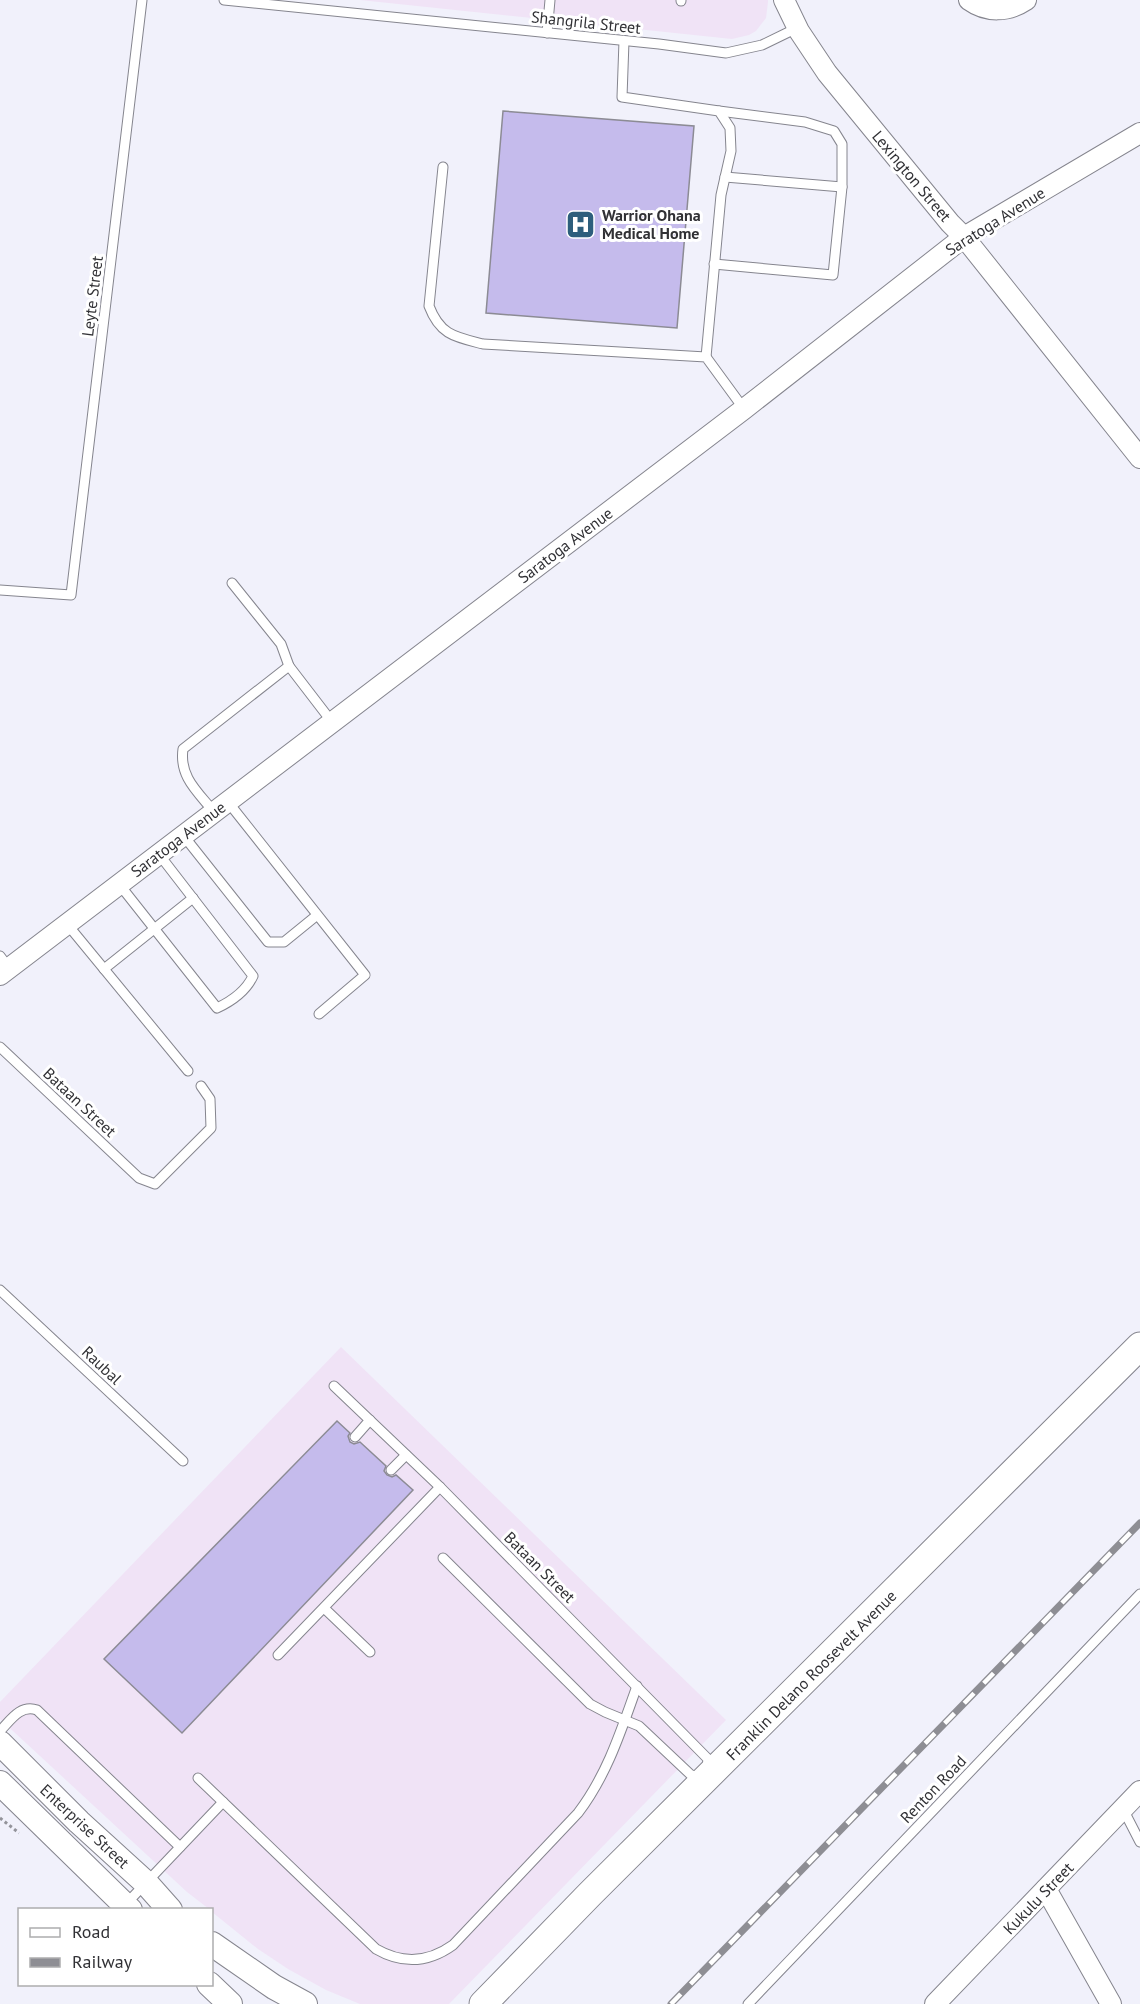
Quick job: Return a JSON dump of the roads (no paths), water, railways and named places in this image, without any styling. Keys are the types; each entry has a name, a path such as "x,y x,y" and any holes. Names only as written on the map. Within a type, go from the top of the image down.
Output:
{"main road":[{"name":"Franklin Delano Roosevelt Avenue","path":"483,2004 1140,1346"}],"street":[{"name":"Lexington Street","path":"784,0 812,53 842,93 964,237 1140,458"},
{"path":"969,0 980,6 999,10 1017,6 1026,0"},
{"name":"Saratoga Avenue","path":"3,966 67,924 744,409 964,237 1140,133"},
{"name":"Enterprise Street","path":"0,1743 169,1908"},
{"name":"Enterprise Street","path":"0,1783 128,1907"},
{"name":"Kukulu Street","path":"935,2004 1140,1791"},
{"path":"1046,1889 1111,2004"},
{"path":"213,1945 274,1987 305,2004"}],"lane":[{"name":"Leyte Street","path":"0,590 71,595 142,0"},
{"name":"Shangrila Street","path":"224,0 288,3 726,53 762,45 797,28"},
{"path":"547,33 550,0"},
{"path":"624,41 622,97 804,122 834,131 842,144 842,187 833,275 714,264"},
{"path":"719,111 730,128 731,152 721,195 706,357 744,409"},
{"path":"443,167 429,306 435,322 454,337 483,344 706,357"},
{"path":"725,177 842,187"},
{"path":"232,584 281,644 288,666 332,722"},
{"path":"288,666 183,749 181,759 186,778 221,807 365,975 320,1014"},
{"path":"183,835 268,942 284,942 316,916"},
{"path":"119,884 217,1008 229,1002 249,984 253,976 158,853"},
{"path":"104,969 193,898"},
{"path":"67,924 188,1071"},
{"name":"Bataan Street","path":"0,1047 139,1178 155,1184 211,1128 210,1099 201,1086"},
{"name":"Raubal","path":"0,1290 183,1461"},
{"name":"Bataan Street","path":"334,1386 440,1487 708,1759 706,1779"},
{"path":"355,1437 370,1420"},
{"path":"391,1470 406,1455"},
{"path":"278,1655 440,1487"},
{"path":"443,1558 590,1704 625,1719 645,1731 691,1775 706,1779"},
{"name":"Renton Road","path":"748,2004 1140,1594"},
{"path":"324,1608 370,1652"},
{"path":"198,1778 376,1949 395,1958 426,1959 453,1945 578,1813 601,1779 637,1686"},
{"path":"0,1731 21,1710 29,1708 37,1710 180,1847"},
{"path":"128,1907 146,1883 223,1802"},
{"path":"1122,1809 1140,1842"}],"railway":[{"path":"671,2004 1140,1523"}],"place":[{"name":"Warrior Ohana Medical Home","path":"581,224"}]}
